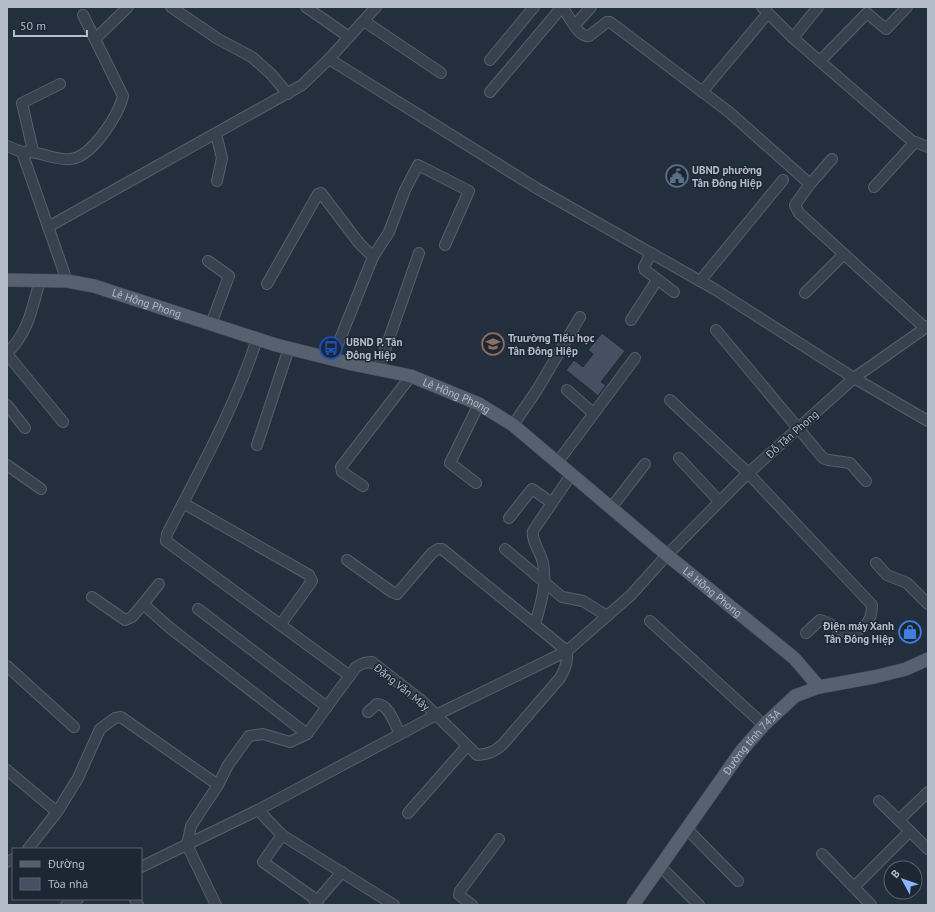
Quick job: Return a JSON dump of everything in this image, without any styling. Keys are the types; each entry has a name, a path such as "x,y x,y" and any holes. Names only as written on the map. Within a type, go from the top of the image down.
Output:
{"main road":[{"name":"Lê Hồng Phong","path":"7,280 67,281 119,293 257,339 332,359 411,376 479,404 513,425 666,555 794,658 819,687"},
{"name":"Đường tỉnh 743A","path":"633,905 742,750 764,725 796,696 819,687 906,669 928,659"}],"street":[{"path":"171,7 218,39 252,57 271,74 288,94"},
{"path":"306,7 349,37"},
{"path":"48,228 302,85 329,59 376,7"},
{"path":"490,60 534,7"},
{"path":"490,92 562,7 580,34 586,37 608,21 729,112 810,184"},
{"path":"575,25 592,7"},
{"path":"793,38 818,7"},
{"path":"820,61 867,14 886,29 907,7"},
{"path":"95,39 126,8"},
{"path":"702,92 765,10 793,38 914,142 928,147"},
{"path":"7,146 69,160 78,158 93,145 118,113 123,96 83,15"},
{"path":"364,21 441,73"},
{"path":"329,59 538,189 700,281 854,378 928,420"},
{"path":"60,84 22,103 28,151 48,228 67,281"},
{"path":"216,134 222,158 217,181"},
{"path":"874,187 914,142"},
{"path":"832,159 810,184 795,206 799,213 927,327"},
{"path":"332,359 373,257 390,232 405,190 418,165 469,191 445,245"},
{"path":"700,281 783,180"},
{"path":"267,284 318,194 321,193 359,243 373,257"},
{"path":"651,252 644,268 657,280 674,292"},
{"path":"378,370 419,253"},
{"path":"805,293 844,254"},
{"path":"208,261 230,276 211,324"},
{"path":"40,280 29,320 21,338 7,353 63,422"},
{"path":"630,320 657,280"},
{"path":"513,425 537,390 580,317"},
{"name":"Đỗ Tấn Phong","path":"666,555 748,473 854,378 927,327"},
{"path":"716,330 797,429 823,458 850,463 866,481"},
{"path":"257,339 217,438 167,534 166,541 350,676"},
{"path":"256,445 289,348"},
{"path":"557,463 635,358"},
{"path":"363,486 342,472 341,466 411,376"},
{"path":"567,390 593,413"},
{"path":"670,400 748,473 872,605 872,614 867,624 851,634 820,620 806,633"},
{"path":"476,483 450,462 479,404"},
{"path":"7,405 25,428"},
{"path":"679,458 719,501"},
{"path":"611,508 645,464"},
{"path":"7,465 41,489"},
{"path":"535,624 545,582 540,552 532,535 533,531 571,475"},
{"path":"509,518 532,489 552,503"},
{"path":"183,503 309,575 312,581 281,624"},
{"path":"347,560 397,594 432,553 438,549 442,549 567,651"},
{"path":"505,549 562,597 583,601 607,616"},
{"path":"142,867 258,810 436,715 567,651 631,595 666,555"},
{"path":"876,563 886,575 907,583 928,604"},
{"path":"92,597 125,620 132,616 159,584"},
{"path":"143,604 170,628 307,734 290,742 263,734 249,736 228,765 218,785 191,826 187,845 216,905"},
{"path":"198,610 327,707"},
{"path":"650,621 764,725"},
{"name":"Đặng Văn Mây","path":"307,734 356,667 364,663 372,662 422,701 477,755 493,752 503,744 560,678 568,660 567,651"},
{"path":"7,666 74,727"},
{"path":"368,712 377,704 382,705 389,712 400,734"},
{"path":"29,848 57,812 78,778 98,732 115,718 121,717 218,785"},
{"path":"408,813 467,746"},
{"path":"7,770 57,812"},
{"path":"899,820 928,792"},
{"path":"879,801 928,848"},
{"path":"258,810 282,835 394,905"},
{"path":"687,830 738,881"},
{"path":"854,887 910,831"},
{"path":"282,835 263,862 311,896 317,904 342,872"},
{"path":"472,905 459,895 460,891 499,839"},
{"path":"822,854 871,905"},
{"path":"660,866 699,905"},
{"path":"66,905 76,900"}],"building":[{"path":"602,333 625,351 601,382 606,385 598,396 566,370 574,360 583,367 593,354 588,350"}],"place":[{"name":"UBND phường Tân Đông Hiệp","path":"677,176"},
{"name":"Truường Tiểu học Tân Đông Hiệp","path":"493,344"},
{"name":"UBND P. Tân Đông Hiệp","path":"331,348"},
{"name":"Điện máy Xanh Tân Đông Hiệp","path":"910,632"}]}
